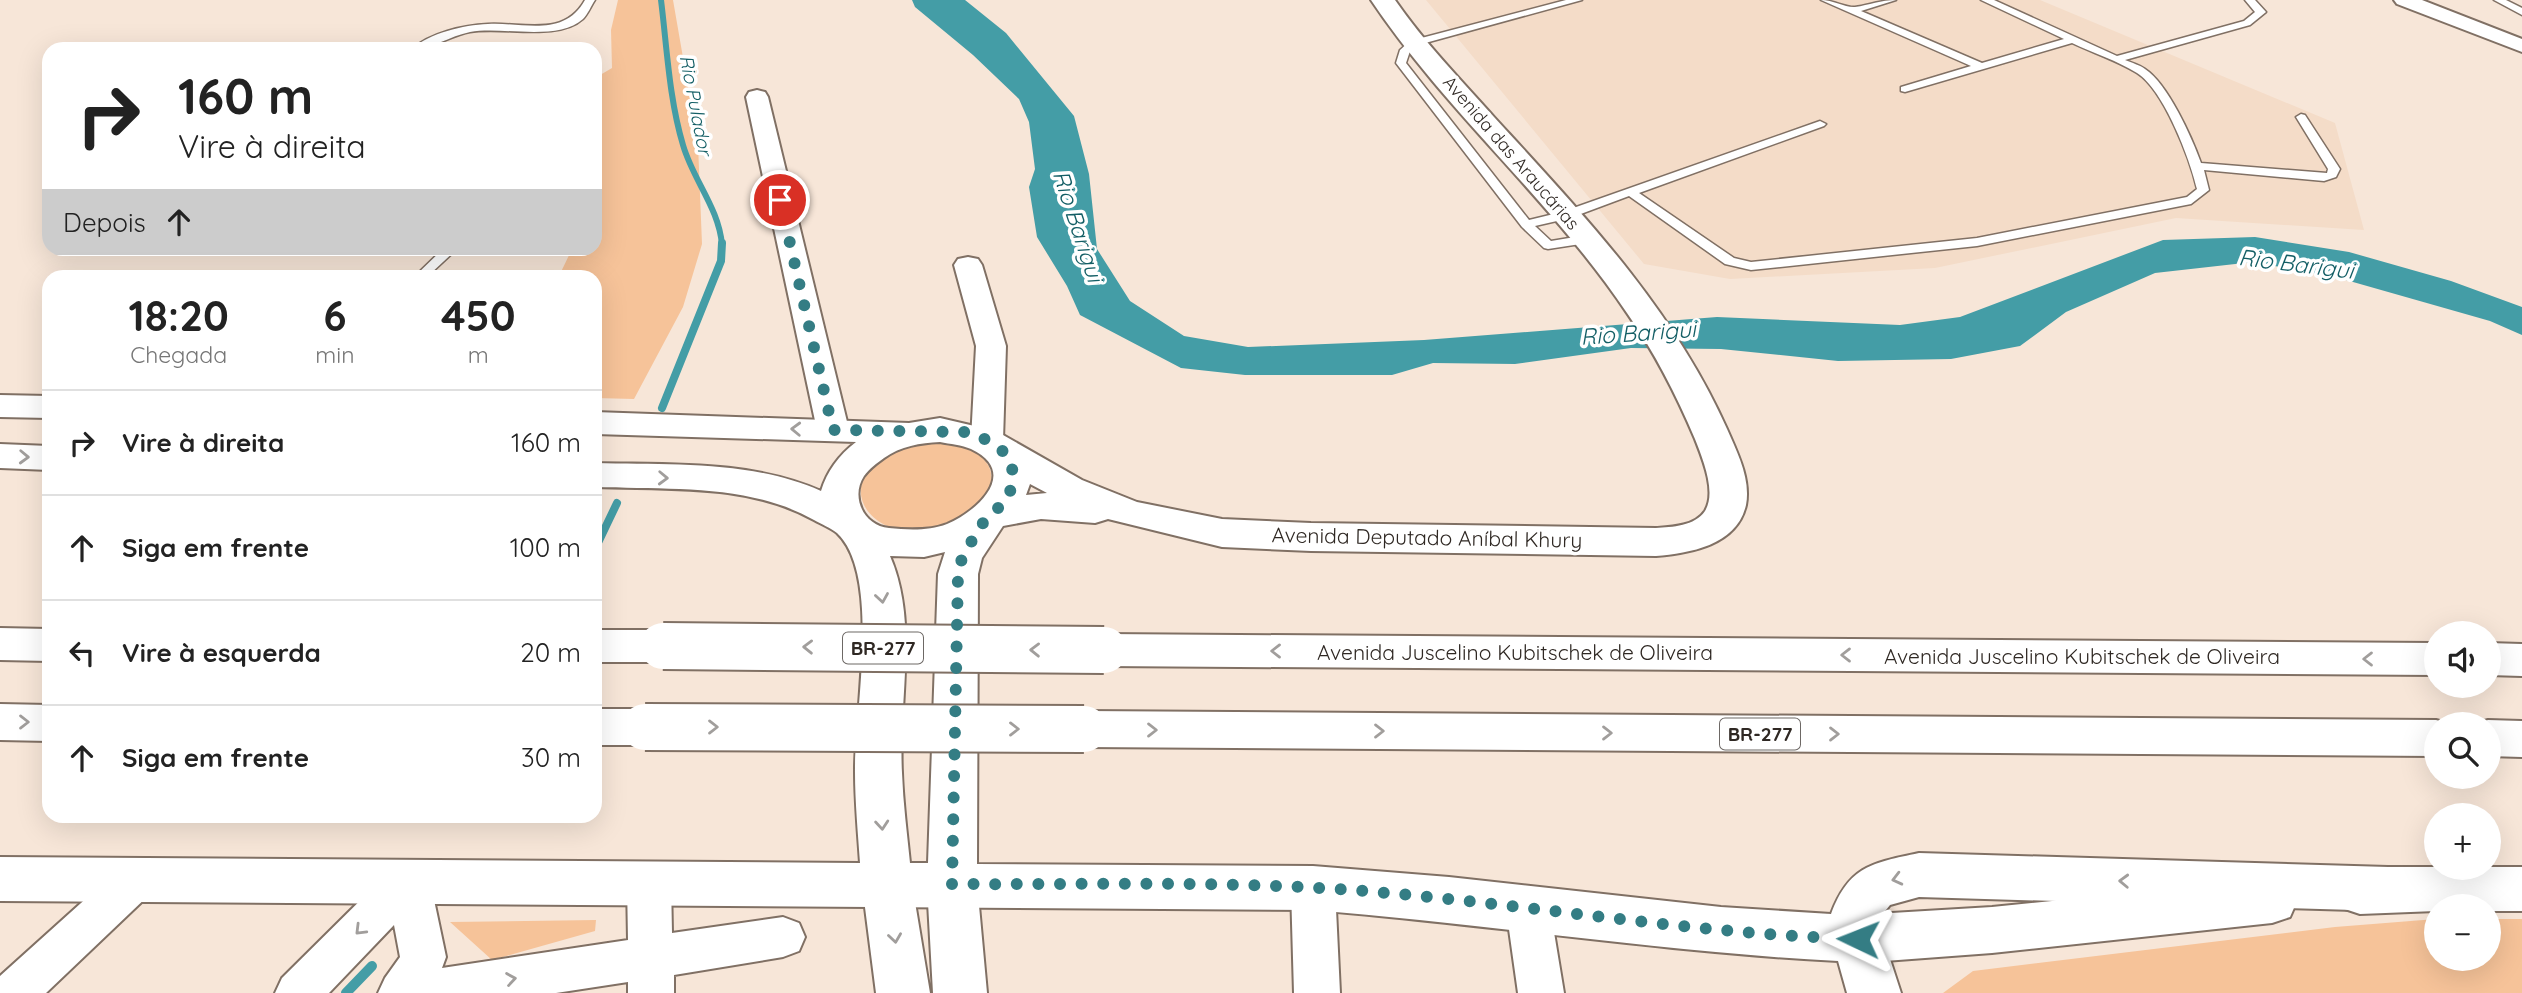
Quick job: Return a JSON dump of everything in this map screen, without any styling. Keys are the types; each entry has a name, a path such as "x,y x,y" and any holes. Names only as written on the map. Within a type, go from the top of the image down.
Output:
{"main road":[{"name":"Avenida das Araucárias","path":"1383,0 1414,43 1587,239 1639,305 1672,354 1713,435 1723,465 1727,483 1721,518"},
{"path":"0,405 42,407"},
{"path":"602,423 965,432 996,446 1012,466 1013,482 1008,498 988,519 962,558 958,574 952,884 960,993"},
{"path":"903,993 887,884 878,772 884,615 877,576 853,527 838,504 839,486 849,468 877,446 914,432"},
{"name":"Avenida Deputado Aníbal Khury","path":"996,446 1068,489 1129,513 1183,526 1259,535 1656,542 1685,539 1707,530 1721,518"},
{"path":"0,456 42,458"},
{"path":"602,475 727,480 758,485 814,503 881,541 919,544 958,536 988,519"},
{"name":"Avenida Deputado Aníbal Khury","path":"988,519 1041,506 1129,513"},
{"path":"0,644 42,645"},
{"name":"Avenida Juscelino Kubitschek de Oliveira","path":"602,646 2424,659"},
{"path":"2501,659 2522,660"},
{"path":"0,722 42,723"},
{"name":"BR-277","path":"602,727 2424,738"},
{"path":"2501,738 2522,739"},
{"path":"0,879 1313,888 1528,908 1715,931 1858,939 1992,930 2388,889 2522,890"},
{"path":"1858,939 1874,993"}],"street":[{"path":"2404,0 2522,46"},
{"path":"757,97 833,430"},
{"path":"968,265 991,346 996,446"},
{"path":"14,993 136,880"},
{"path":"298,993 408,881"},
{"path":"401,993 418,971 423,957 408,881"},
{"path":"649,882 651,975"},
{"path":"1313,888 1317,993"},
{"path":"1528,908 1541,993"},
{"path":"419,993 651,975 783,937"}],"lane":[{"path":"434,42 455,33 486,27 542,28 559,25 579,18 590,0"},
{"path":"1577,0 1414,43 1405,50 1401,63 1526,224 1548,245 1587,239"},
{"path":"1826,0 1979,66"},
{"path":"1851,11 1891,0"},
{"path":"1632,193 1730,261 1751,266 1978,242 2190,200 2203,190 2200,166 2156,85 2143,72 1986,0"},
{"path":"2118,59 2247,23 2261,12 2250,0"},
{"path":"2499,0 2522,12"},
{"path":"1905,89 2073,40"},
{"path":"2200,166 2324,177 2332,175 2334,169 2301,117"},
{"path":"1526,224 1566,215 1632,193 1820,124"},
{"path":"428,270 443,256"}],"shaded area":[{"path":"618,0 673,0 698,144 702,244 683,307 634,399 602,398 602,270 562,270 569,256 602,256 602,74 612,68 611,30"},
{"path":"1426,0 2040,0 2335,123 2364,230 2176,218 1935,268 1730,279 1644,264"},
{"path":"937,442 974,451 987,463 992,484 983,501 954,522 922,531 895,529 875,518 863,503 862,484 872,466 897,451"},
{"path":"2501,919 2522,919 2522,993 1943,993 1973,971 2335,927 2424,920 2424,971 2501,971"},
{"path":"596,920 595,931 492,960 450,922"}],"water":[{"name":"Rio Barigui","path":"912,0 965,0 1006,33 1074,116 1089,174 1097,249 1130,301 1184,336 1248,347 1424,340 1717,317 1900,325 1960,317 2163,240 2255,237 2349,252 2451,281 2522,307 2522,335 2490,321 2339,278 2253,262 2155,273 2066,312 2020,346 1951,359 1838,361 1721,349 1631,348 1515,364 1433,363 1392,375 1245,375 1181,368 1080,315 1067,286 1037,237 1029,187 1035,169 1029,122 1019,99 973,55 915,7"}],"waterway":[{"name":"Rio Pulador","path":"661,0 671,91 678,127 687,158 716,219 722,244"},
{"name":"Rio Pulador","path":"662,408 721,261 722,244"},
{"name":"Rio Pulador","path":"602,534 617,503"},
{"name":"Rio Pulador","path":"346,993 372,966"}],"route":[{"path":"780,200 833,430 965,432 987,440 1004,452 1012,466 1013,482 1008,498 995,514 981,525 968,544 958,574 952,884 1250,886 1364,891 1715,931 1858,939"}]}
